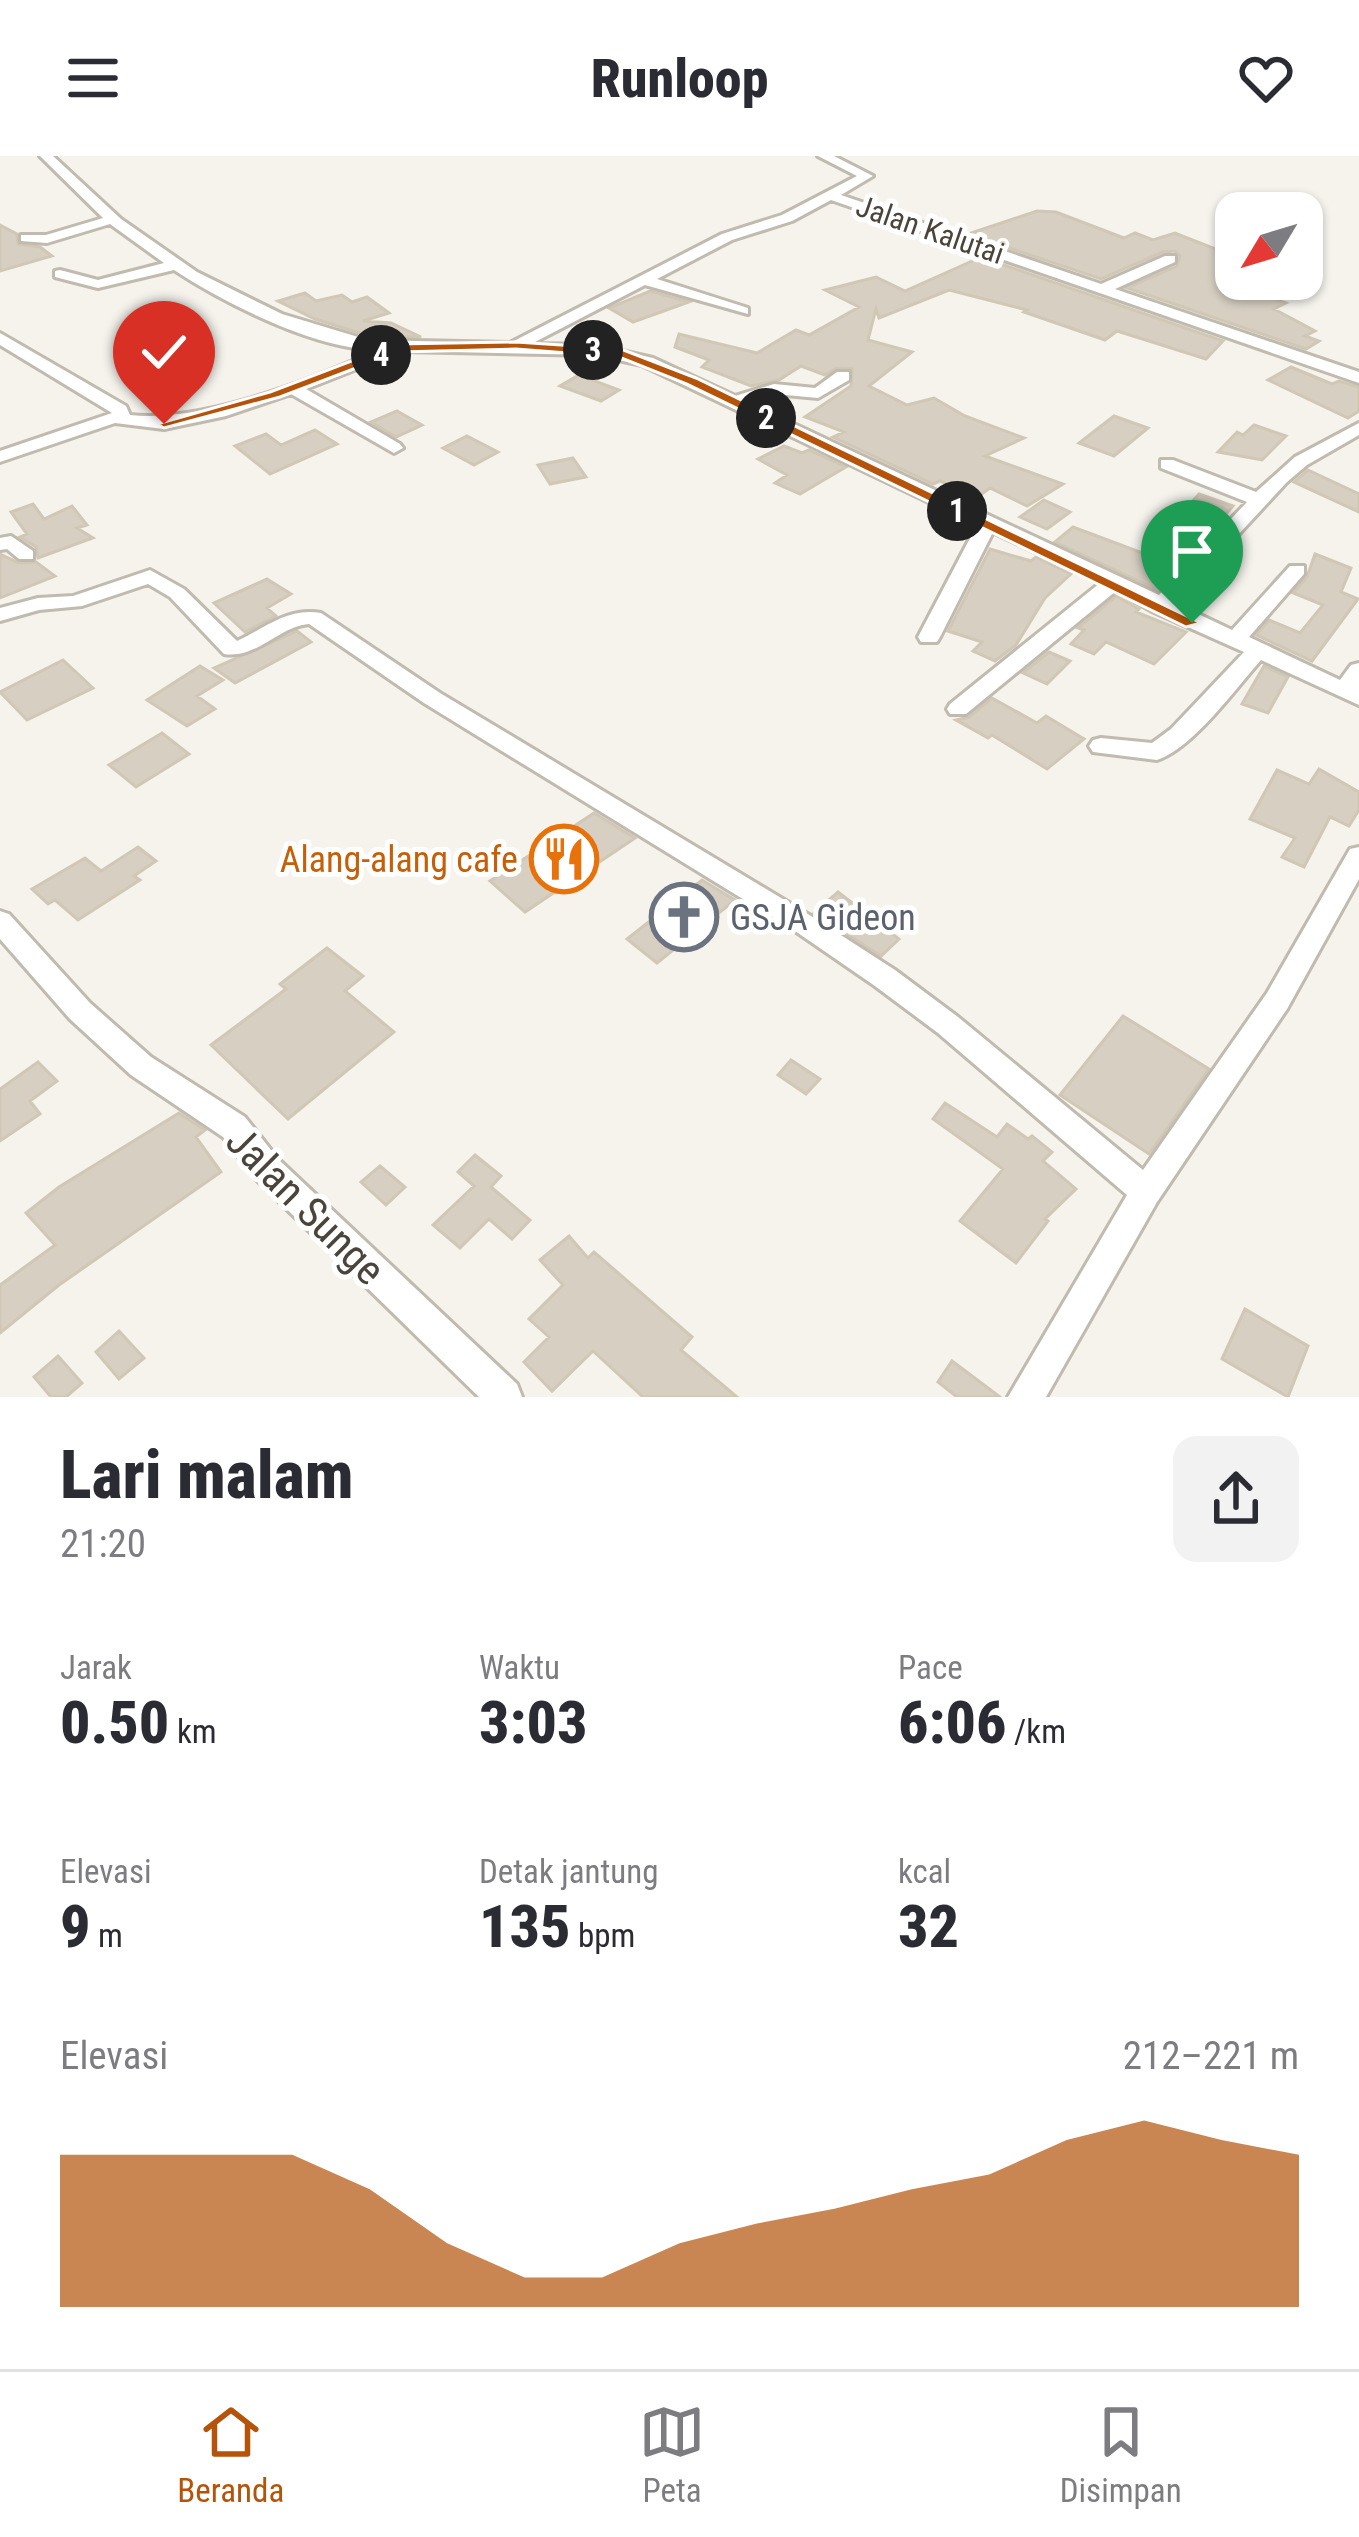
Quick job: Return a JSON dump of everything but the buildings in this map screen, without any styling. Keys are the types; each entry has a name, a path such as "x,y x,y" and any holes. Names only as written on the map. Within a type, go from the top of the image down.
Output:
{"street":[{"path":"46,156 78,191 171,266 319,332 396,348 516,346 632,356 1351,695 1359,670"},
{"path":"824,156 866,176 834,197"},
{"name":"Jalan Kalutai","path":"516,346 727,237 834,197 1359,377"},
{"path":"26,238 46,239 114,219"},
{"path":"1103,289 1170,259"},
{"path":"60,274 98,284 171,266"},
{"path":"646,280 743,311"},
{"path":"0,338 120,410 122,418"},
{"path":"0,458 122,418 149,424 183,422 293,388 396,348"},
{"path":"734,402 774,389 818,393 843,376"},
{"path":"293,388 394,448"},
{"path":"1159,607 1301,461 1359,428"},
{"path":"1167,464 1259,500"},
{"path":"928,638 987,525"},
{"path":"0,544 11,542 26,554"},
{"path":"1101,746 1157,752 1179,735 1297,570"},
{"path":"0,615 22,607 75,602 150,576 178,592 232,649 296,618 314,619 432,698 807,926 884,978 948,1025 1146,1192"},
{"path":"958,709 1112,584"},
{"path":"1026,1397 1146,1192 1276,1001 1359,856"},
{"name":"Jalan Sunge","path":"0,921 46,976 141,1066 234,1126 267,1169 504,1397"}],"place":[{"name":"Alang-alang cafe","path":"564,859"},
{"name":"GSJA Gideon","path":"684,917"}],"route":[{"path":"164,424 220,412 355,368 396,348 516,346 621,353 692,381 1192,623"}]}
